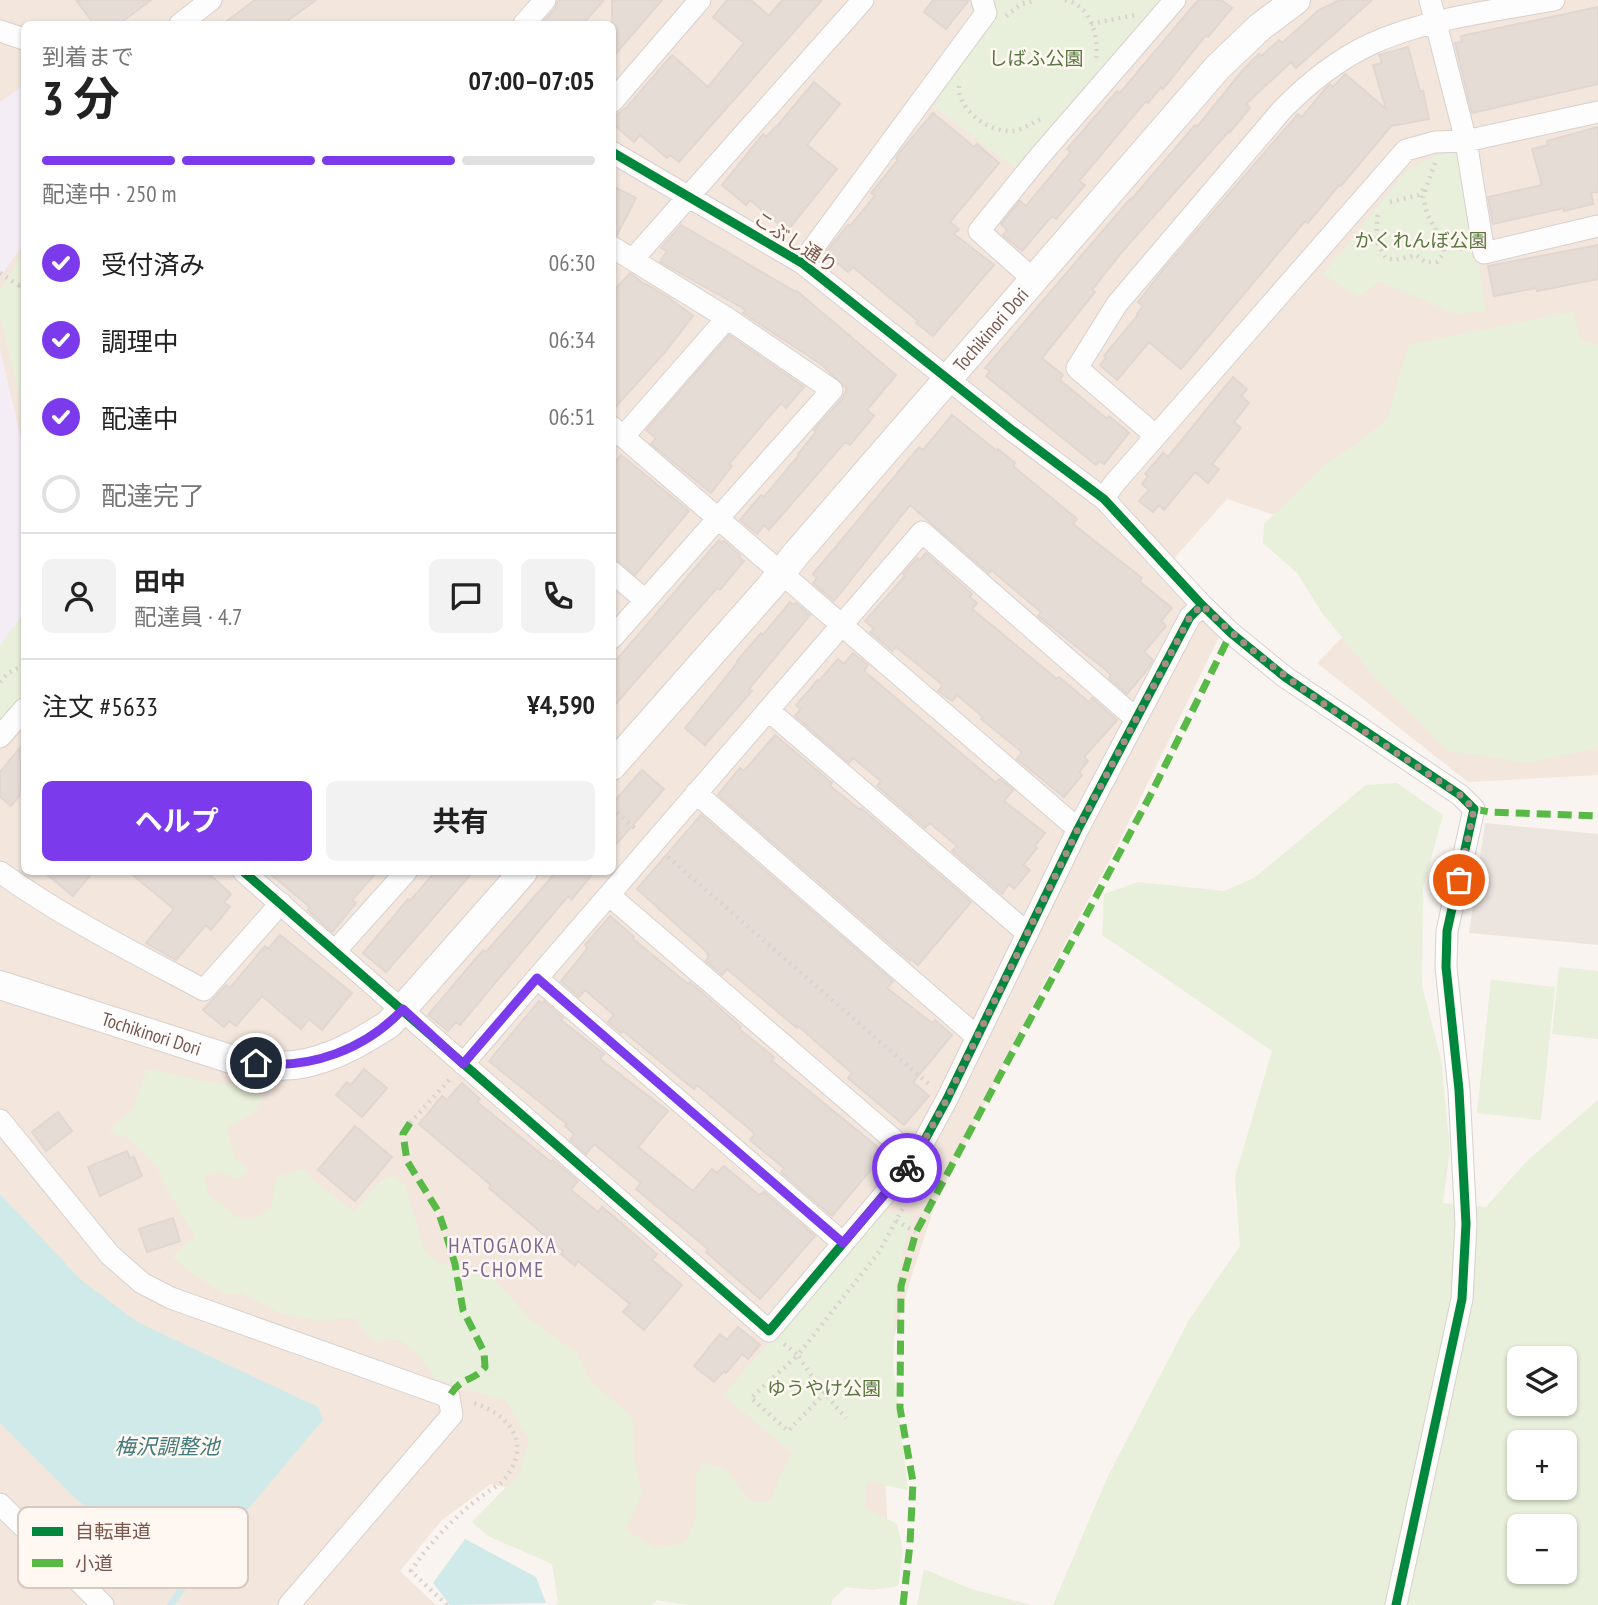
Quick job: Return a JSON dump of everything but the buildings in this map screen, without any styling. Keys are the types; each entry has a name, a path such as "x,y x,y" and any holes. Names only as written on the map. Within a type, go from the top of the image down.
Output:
{"street":[{"path":"184,21 211,0"},
{"path":"527,21 545,0"},
{"path":"616,97 700,0"},
{"path":"633,259 863,0"},
{"path":"802,263 986,13 982,0"},
{"path":"1034,280 979,231 1039,157 1175,0"},
{"name":"Tochikinori Dori","path":"616,761 1219,67 1260,27 1296,0"},
{"path":"1430,0 1466,141 1484,254 1598,226"},
{"path":"1156,436 1077,368 1117,304 1194,210 1281,111 1305,87 1335,65 1372,44 1436,22 1554,0"},
{"path":"0,31 21,39"},
{"path":"1104,499 1112,485 1406,150 1435,142 1466,141 1598,113"},
{"name":"こぶし通り","path":"616,154 802,263 1104,499 1202,605 1231,633 1285,677 1460,795 1474,809 1447,931 1446,967 1459,1090 1466,1224 1462,1299 1396,1605"},
{"path":"616,249 727,318 832,390 616,633"},
{"path":"727,318 618,432 1078,829"},
{"path":"463,1064 922,532 1135,718"},
{"path":"616,575 645,600"},
{"path":"248,875 769,1331 915,1158 947,1099 1135,718 1190,617 1202,605"},
{"path":"768,710 1027,933"},
{"path":"0,737 21,712"},
{"path":"696,793 976,1036"},
{"path":"0,872 105,937 204,990 281,903"},
{"path":"336,950 403,875"},
{"name":"Tochikinori Dori","path":"0,985 237,1061 276,1066 304,1063 331,1056 389,1024 520,875"},
{"path":"609,895 915,1158"},
{"path":"537,978 843,1243"},
{"path":"0,1120 110,1255 142,1283 171,1298 449,1396 452,1415 289,1605"},
{"path":"0,1504 18,1522"},
{"path":"86,1588 103,1605"}],"path":[{"path":"1002,20 1020,2 1035,0"},
{"path":"1065,0 1075,1 1091,23 1096,37 1097,55 1094,64"},
{"path":"1091,23 1142,12"},
{"path":"961,78 961,101 968,110 997,129 1014,131 1048,116"},
{"path":"1378,213 1378,243 1386,258 1395,260 1416,255 1425,262 1437,262 1444,253 1443,243 1427,214 1423,197 1436,158 1435,142"},
{"path":"1388,203 1419,195 1426,185"},
{"path":"1361,236 1372,243 1378,243"},
{"path":"1443,243 1464,249 1482,242"},
{"path":"0,273 20,286"},
{"path":"0,682 8,673 21,666"},
{"path":"616,812 947,1099"},
{"path":"410,1123 463,1064"},
{"path":"896,1221 916,1232"},
{"path":"825,1393 788,1431 751,1398 797,1355 814,1382 825,1393 846,1418"},
{"path":"447,1605 411,1571 438,1535 467,1508 501,1483 511,1470 516,1445 512,1427 503,1417 485,1406 449,1396"}],"shaded area":[{"path":"0,0 1598,0 1598,775 1468,782 1317,663 1416,563 1227,499 1163,571 1220,635 1119,842 1040,991 935,1204 880,1385 888,1533 778,1605 639,1572 553,1499 491,1484 442,1520 400,1571 436,1605 0,1605"},
{"path":"21,87 21,247 0,277 0,102"},
{"path":"0,348 21,439 21,634 0,659"},
{"path":"1485,823 1598,834 1598,945 1469,933"}],"green space":[{"name":"しばふ公園","path":"992,0 1163,0 1016,169 930,104"},
{"name":"かくれんぼ公園","path":"1445,151 1464,161 1486,311 1457,314 1380,282 1358,297 1323,274 1407,170"},
{"path":"21,256 21,400 0,317 0,290"},
{"path":"1574,311 1581,341 1598,344 1598,748 1526,763 1448,751 1376,679 1322,613 1297,573 1263,543 1264,524 1324,465 1387,419 1408,345"},
{"path":"21,617 21,700 0,725 0,645"},
{"path":"1397,783 1443,815 1423,888 1422,986 1441,1059 1450,1149 1443,1203 1486,1207 1527,1161 1598,1100 1598,1605 1053,1605 1108,1476 1189,1320 1240,1246 1235,1177 1272,1051 1102,935 1104,894 1138,882 1224,891 1254,878 1366,785"},
{"path":"1559,967 1598,971 1598,1039 1552,1034"},
{"path":"1491,980 1555,987 1541,1120 1477,1113"},
{"name":"ゆうやけ公園","path":"147,1069 220,1084 249,1085 264,1097 253,1113 227,1128 234,1157 248,1168 240,1180 217,1171 205,1176 208,1194 238,1218 252,1220 271,1208 276,1177 305,1169 312,1179 354,1212 379,1182 393,1176 405,1185 425,1251 438,1263 477,1272 496,1281 531,1320 576,1352 591,1381 633,1418 634,1457 642,1494 625,1530 656,1548 685,1543 696,1519 695,1478 702,1463 726,1469 750,1501 771,1501 779,1477 792,1453 723,1395 882,1212 912,1215 896,1284 893,1365 908,1490 867,1482 865,1508 897,1524 903,1551 898,1586 873,1590 846,1587 833,1599 831,1605 689,1605 657,1600 652,1605 556,1605 558,1602 552,1564 488,1536 472,1522 519,1474 529,1440 506,1401 436,1379 419,1355 399,1340 372,1341 355,1318 320,1321 280,1313 241,1293 225,1294 191,1273 172,1257 195,1236 155,1164 129,1139 108,1130 133,1109"},
{"path":"924,1569 971,1589 1031,1605 917,1605"}],"water":[{"name":"梅沢調整池","path":"0,1194 81,1280 137,1322 318,1407 323,1420 248,1509 85,1507 0,1423"},
{"path":"465,1539 536,1577 546,1603 450,1605 433,1583"}],"waterway":[{"path":"171,1605 182,1588"}],"marked path":[{"path":"903,1605 913,1482 900,1408 901,1286 916,1232 1150,796 1231,633"},
{"path":"1474,809 1598,816"},
{"path":"410,1123 403,1134 407,1161 438,1211 455,1264 463,1310 484,1352 485,1367 458,1385 449,1397"}],"cycle path":[{"path":"616,154 802,263 1012,430 1104,499 1202,605 1231,633 1285,677 1460,795 1474,809 1447,931 1446,967 1459,1090 1466,1224 1462,1299 1396,1605"},
{"path":"247,875 769,1331 915,1158 947,1099 1078,829 1190,617 1202,605"}],"way so far":[{"path":"907,1168 947,1099 1135,718 1190,617 1202,605 1231,633 1285,677 1460,795 1474,809 1459,880"}],"district":[{"name":"HATOGAOKA 5-CHOME","path":"503,1258"}],"route":[{"path":"256,1063 276,1066 331,1056 389,1024 403,1009 463,1064 537,978 843,1243 907,1168"}]}
